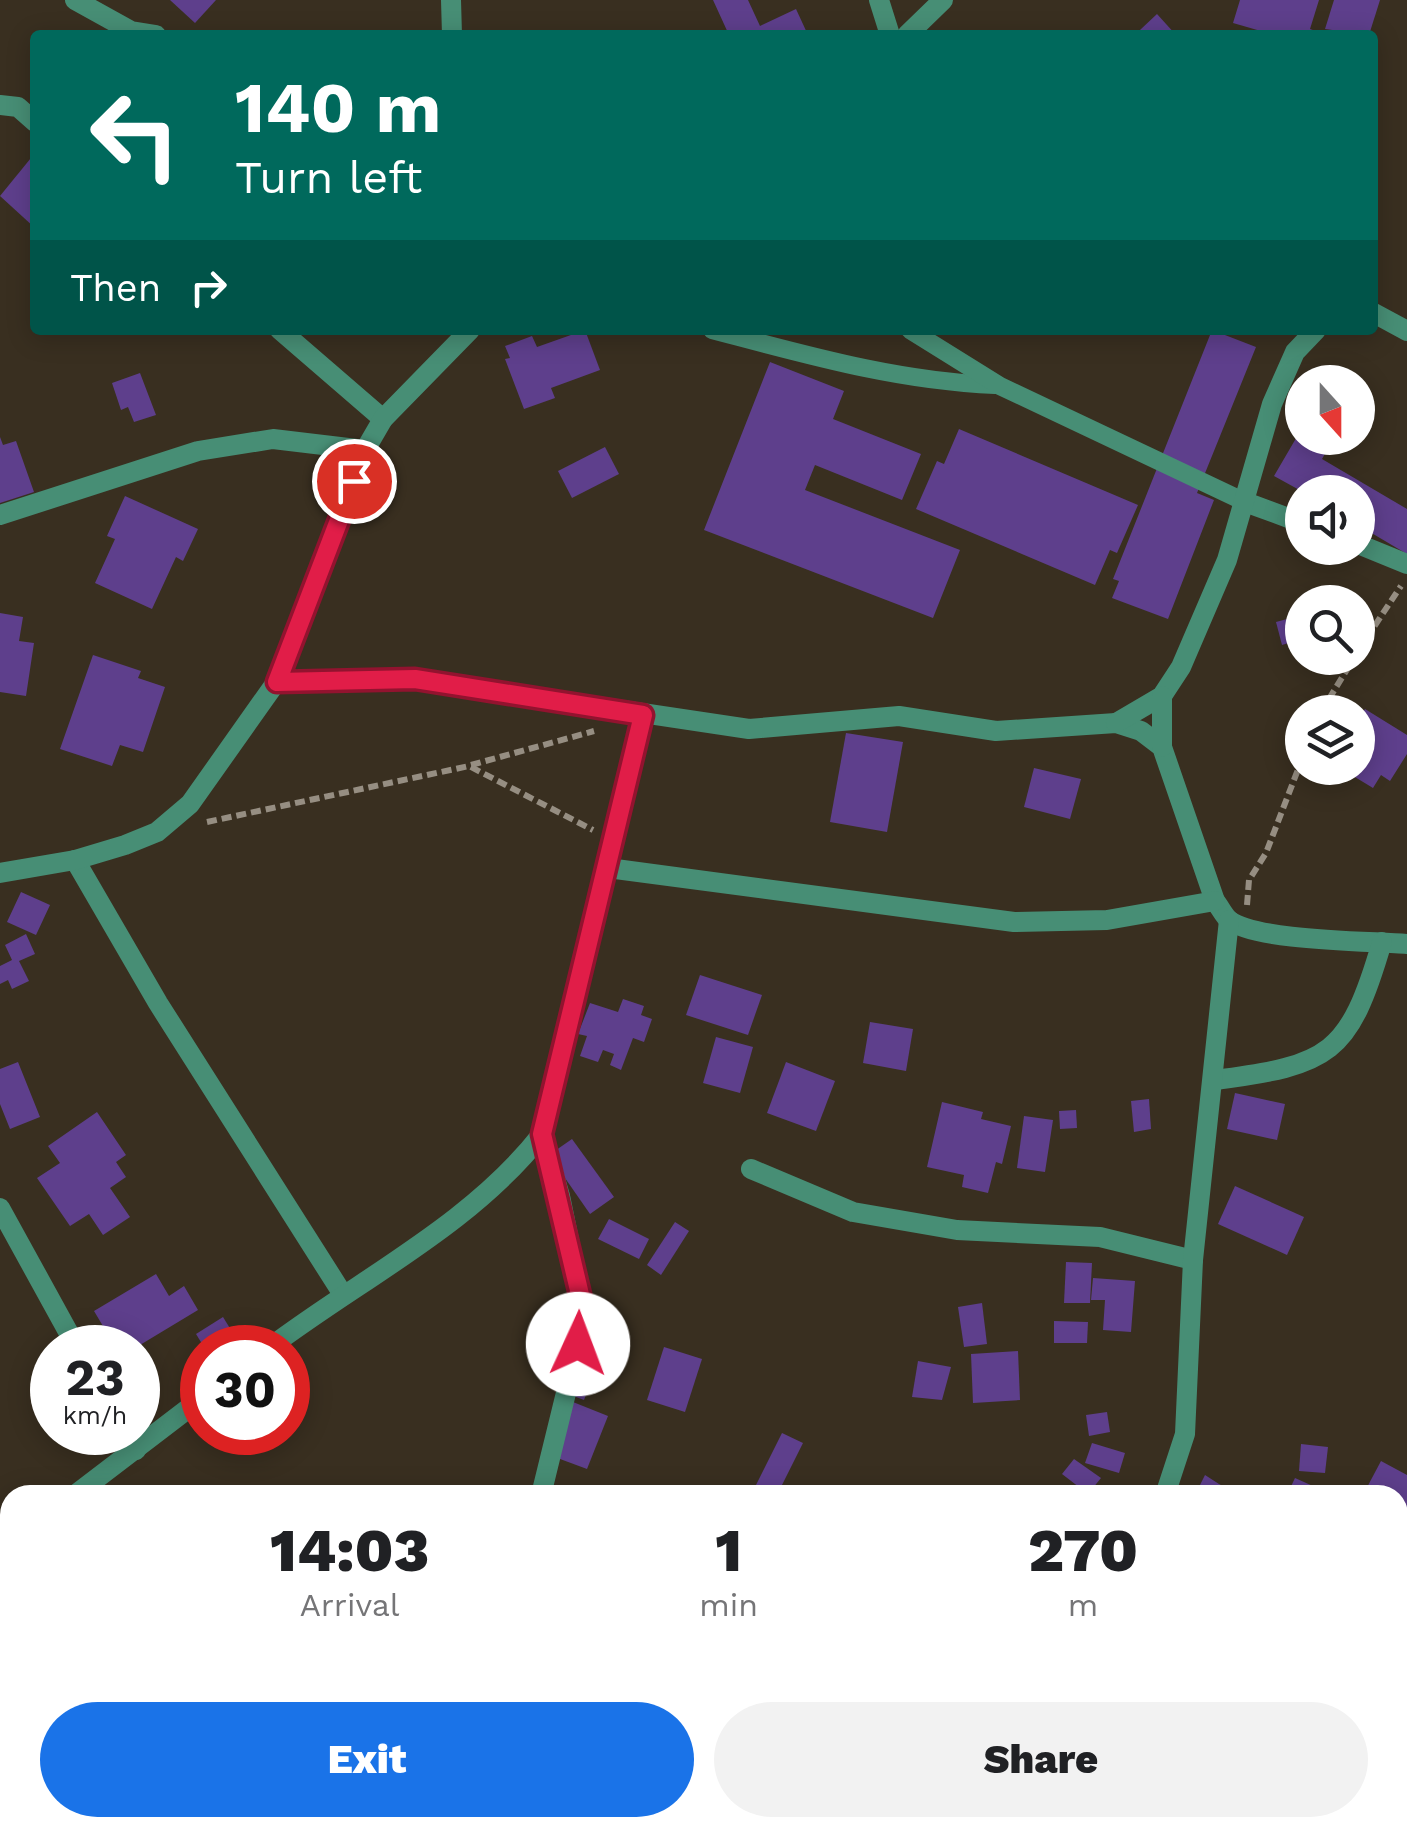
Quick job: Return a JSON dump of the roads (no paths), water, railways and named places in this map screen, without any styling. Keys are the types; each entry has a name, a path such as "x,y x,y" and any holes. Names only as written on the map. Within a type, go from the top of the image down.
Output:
{"street":[{"path":"75,0 129,30"},
{"path":"450,0 452,30"},
{"path":"879,0 888,30"},
{"path":"912,30 943,0"},
{"path":"0,105 18,107 30,118"},
{"path":"1378,315 1407,331"},
{"path":"286,335 383,419"},
{"path":"0,873 75,860 157,832 190,804 277,682 364,450 383,419 465,335"},
{"path":"1311,335 1296,352 1272,404 1246,502 1204,618 1162,696 1162,747 1216,901 1237,924 1407,944"},
{"path":"0,515 198,451 273,438 364,450"},
{"path":"1246,502 1285,517"},
{"path":"1375,551 1407,564"},
{"path":"277,682 415,679 749,728 882,716 996,730 1116,723 1140,731 1162,747"},
{"path":"1116,723 1162,696"},
{"path":"298,1325 475,1202 518,1164 542,1134 643,715"},
{"path":"75,860 158,1004 342,1292"},
{"path":"608,868 1014,922 1107,920 1216,901"},
{"path":"1168,1485 1185,1434 1193,1260 1215,1080 1217,1008 1237,924"},
{"path":"1215,1080 1269,1073 1308,1062 1328,1050 1343,1037 1364,1002 1382,942"},
{"path":"542,1134 582,1303 578,1344 543,1485"},
{"path":"751,1170 853,1212 957,1230 1100,1236 1193,1260"},
{"path":"0,1208 64,1325"},
{"path":"85,1485 117,1455"}],"lane":[{"path":"730,335 852,368 943,383 1000,386"},
{"path":"918,335 1000,386 1246,502"}]}
